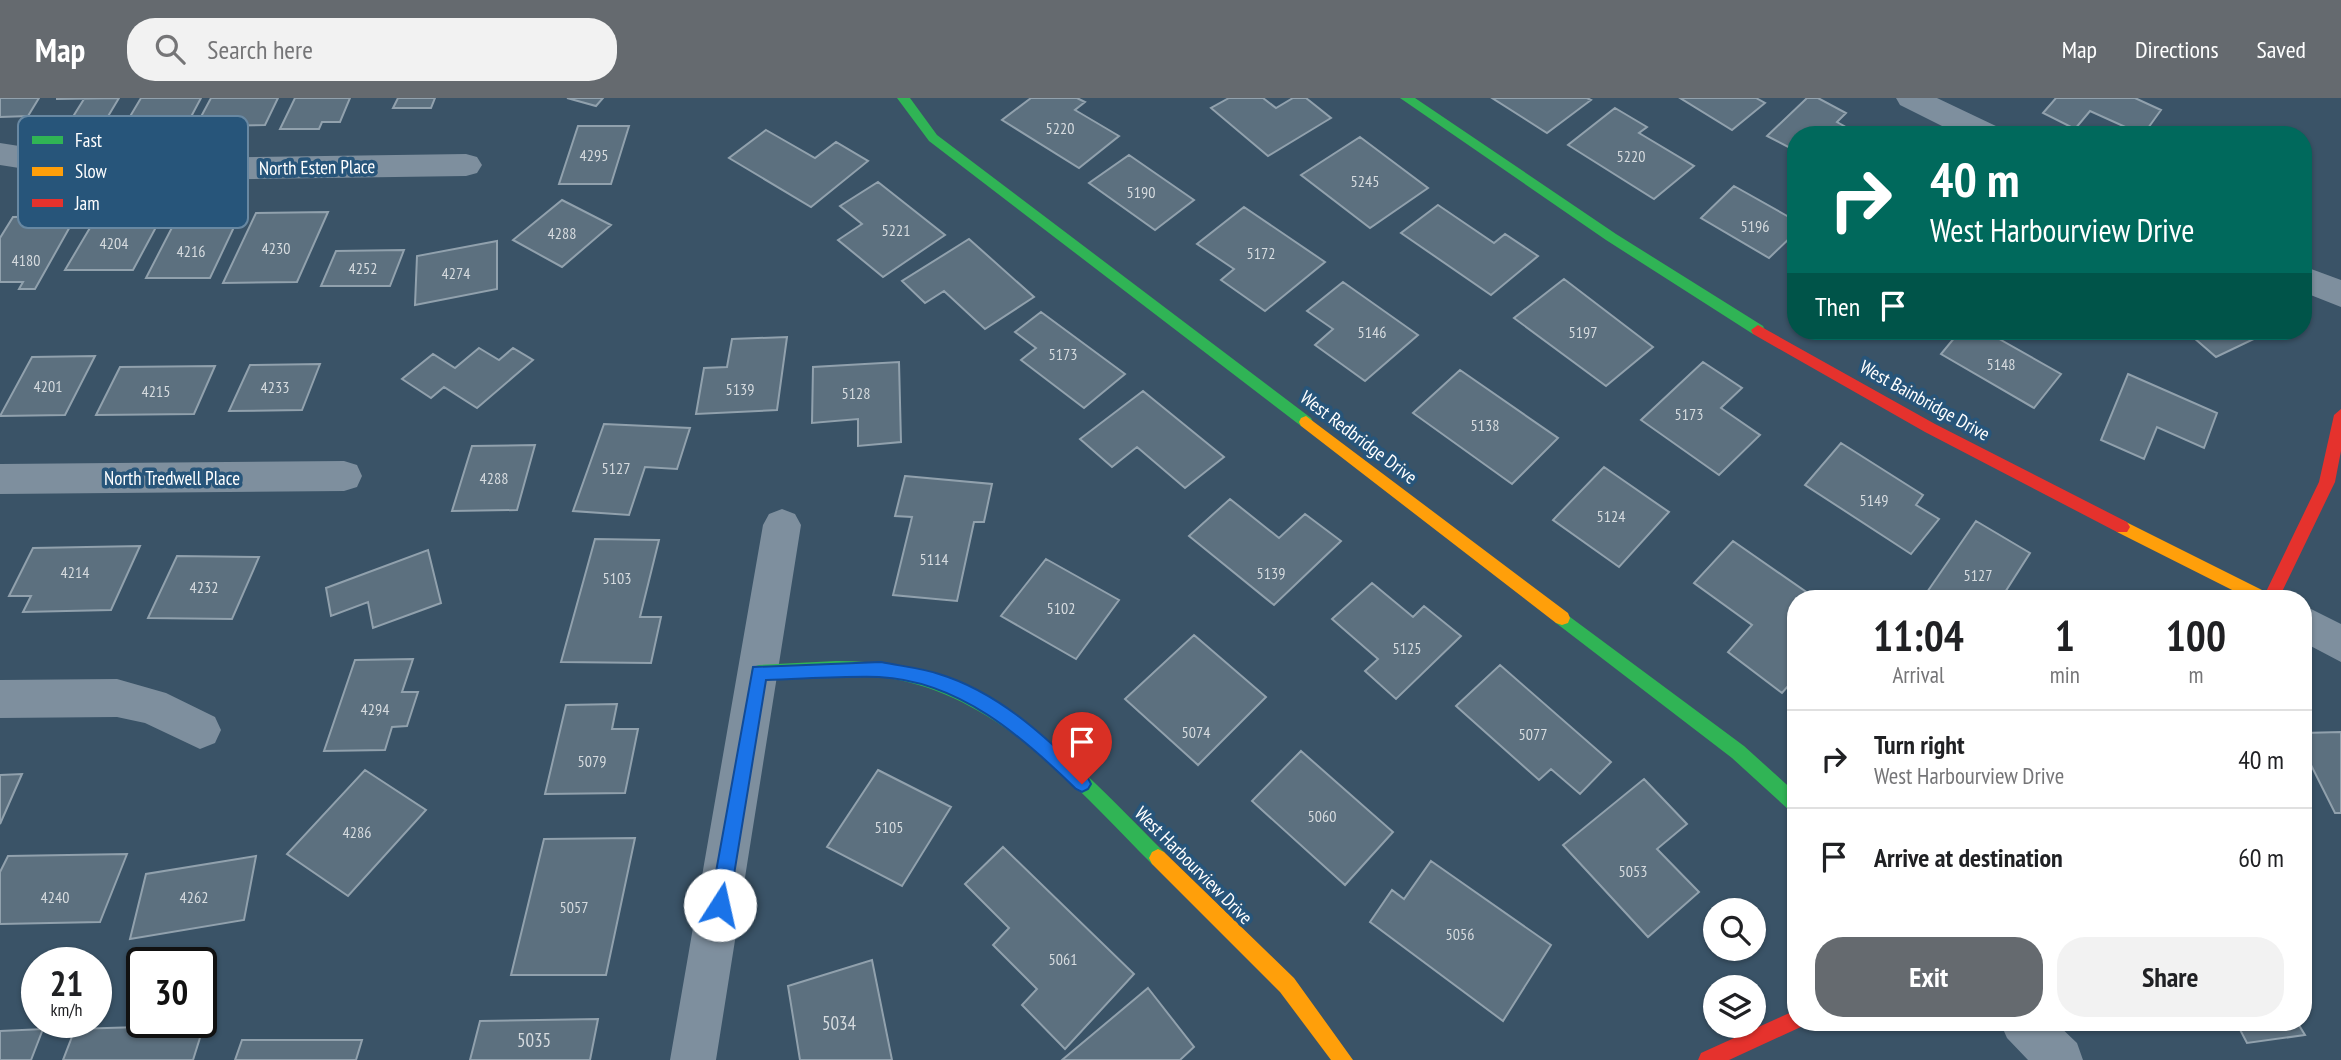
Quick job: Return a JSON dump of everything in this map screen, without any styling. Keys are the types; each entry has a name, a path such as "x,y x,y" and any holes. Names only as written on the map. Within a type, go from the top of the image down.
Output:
{"street":[{"name":"West Redbridge Drive","path":"903,98 933,138 1738,752 1787,797"},
{"name":"West Bainbridge Drive","path":"1406,98 1573,214 1738,318 1982,456 2246,590"},
{"path":"1911,98 1969,126"},
{"name":"North Esten Place","path":"0,154 18,157"},
{"name":"North Esten Place","path":"248,168 466,165"},
{"path":"2312,282 2341,295"},
{"path":"2275,590 2327,482 2341,415"},
{"name":"North Tredwell Place","path":"0,479 344,476"},
{"path":"693,1060 782,525"},
{"path":"2312,627 2341,645"},
{"name":"West Harbourview Drive","path":"759,672 881,670 938,681 984,702 1045,747 1277,976 1343,1060"},
{"path":"0,699 117,698 152,706 200,730"},
{"path":"1708,1060 1787,1023"},
{"path":"2032,1031 2060,1060"}],"building":[{"path":"0,98 39,98 28,116 0,117"},
{"path":"119,98 108,116 73,116 84,99 56,99"},
{"path":"141,98 201,98 191,116 130,116"},
{"path":"211,98 278,98 265,125 248,125 248,116 201,116"},
{"path":"295,98 350,98 340,122 322,122 319,129 280,129"},
{"path":"398,98 435,98 431,108 393,108"},
{"path":"567,98 603,98 596,106"},
{"path":"1031,98 1077,98 1085,102 1075,110 1119,136 1079,168 1002,120"},
{"path":"1229,98 1263,98 1276,108 1293,98 1306,98 1331,118 1268,156 1211,108"},
{"path":"1492,98 1587,98 1591,100 1547,133"},
{"path":"1680,98 1756,98 1765,103 1732,130"},
{"path":"1807,98 1818,98 1846,113 1837,122 1844,126 1787,126 1787,146 1767,136"},
{"path":"2056,98 2135,98 2161,110 2149,126 2123,126 2090,111 2078,126 2069,126 2043,113"},
{"path":"1615,108 1647,127 1639,133 1694,166 1654,199 1568,145"},
{"path":"578,126 629,126 611,184 559,184"},
{"path":"766,130 815,158 836,142 868,161 811,207 729,158"},
{"path":"1360,137 1428,188 1370,228 1301,175"},
{"path":"1129,155 1194,200 1155,230 1089,183"},
{"path":"878,182 945,235 883,277 838,240 862,224 840,206"},
{"path":"1734,186 1787,216 1787,241 1769,258 1701,218"},
{"path":"562,200 611,225 562,267 513,240"},
{"path":"1438,205 1494,243 1505,234 1538,256 1491,295 1401,233"},
{"path":"1244,207 1325,262 1265,311 1221,280 1234,269 1197,244"},
{"path":"328,212 297,282 223,283 256,213"},
{"path":"13,217 18,217 18,228 69,228 35,289 19,289 23,282 0,282 0,238"},
{"path":"90,228 156,228 133,270 65,270"},
{"path":"172,228 234,228 210,278 146,278"},
{"path":"969,239 1034,297 985,329 944,291 925,303 902,281"},
{"path":"497,241 497,289 415,305 417,256"},
{"path":"404,250 390,286 321,286 336,251"},
{"path":"1564,279 1653,347 1606,386 1514,318"},
{"path":"1343,282 1418,335 1365,381 1315,345 1333,329 1307,311"},
{"path":"1041,312 1125,374 1084,408 1021,360 1036,348 1015,332"},
{"path":"787,337 777,410 696,414 704,368 727,367 732,339"},
{"path":"1953,340 2001,340 2061,374 2034,408 1941,354"},
{"path":"2196,340 2252,340 2216,357"},
{"path":"479,348 499,360 513,348 533,360 477,408 444,387 431,398 402,379 433,354 455,368"},
{"path":"95,356 65,415 0,416 32,357"},
{"path":"899,362 901,442 858,446 858,419 812,423 813,367"},
{"path":"1703,362 1742,388 1721,408 1760,435 1719,475 1641,420"},
{"path":"320,364 302,410 229,411 250,365"},
{"path":"215,366 194,414 96,415 120,367"},
{"path":"1460,370 1558,438 1512,484 1413,413"},
{"path":"2128,374 2217,413 2204,448 2157,427 2144,459 2101,440"},
{"path":"1143,391 1224,457 1185,488 1137,447 1112,467 1080,439"},
{"path":"604,424 690,428 677,469 645,467 629,515 573,511"},
{"path":"1841,443 1923,495 1916,505 1939,519 1911,554 1805,485"},
{"path":"535,445 517,510 452,511 472,446"},
{"path":"1604,467 1669,512 1619,567 1553,520"},
{"path":"905,476 992,484 984,522 974,522 957,601 893,595 912,517 895,516"},
{"path":"1230,499 1279,538 1305,514 1341,541 1274,605 1189,536"},
{"path":"1976,521 2030,553 2006,590 1929,590"},
{"path":"595,539 659,540 640,617 661,617 651,663 561,662"},
{"path":"1733,541 1803,590 1787,590 1787,687 1782,693 1728,652 1752,625 1694,583"},
{"path":"140,546 111,610 23,612 31,596 9,596 33,548"},
{"path":"428,550 441,603 373,628 368,602 331,616 326,588"},
{"path":"177,556 259,557 232,619 148,618"},
{"path":"1046,559 1119,600 1076,659 1001,616"},
{"path":"1372,583 1413,617 1424,606 1461,636 1396,699 1365,671 1378,659 1332,619"},
{"path":"1194,635 1266,697 1198,765 1125,699"},
{"path":"413,659 402,692 418,692 407,726 392,727 385,750 324,751 355,660"},
{"path":"1500,665 1611,762 1580,794 1551,769 1539,780 1456,706"},
{"path":"617,704 612,729 638,729 625,793 545,794 566,705"},
{"path":"2341,732 2341,813 2335,813 2312,767 2312,733"},
{"path":"1301,751 1393,832 1345,885 1252,801"},
{"path":"365,770 426,810 348,896 287,854"},
{"path":"878,770 951,807 902,886 827,847"},
{"path":"22,774 0,824 0,775"},
{"path":"1644,779 1687,824 1657,849 1699,892 1648,937 1563,845"},
{"path":"635,838 606,975 511,975 544,839"},
{"path":"1003,847 1134,974 1065,1049 1022,1005 1037,989 993,945 1009,928 965,884"},
{"path":"127,854 100,922 0,924 0,872 8,856"},
{"path":"256,856 244,920 130,939 146,874"},
{"path":"1431,861 1551,945 1503,1021 1370,922 1392,890 1404,899"},
{"path":"872,960 892,1060 800,1060 788,986"},
{"path":"1148,988 1194,1047 1180,1060 1062,1060"},
{"path":"598,1019 590,1060 470,1060 480,1021"},
{"path":"126,1027 126,1038 200,1038 193,1060 63,1060 72,1038 112,1038 112,1028"},
{"path":"21,1030 21,1038 40,1038 31,1060 0,1060 0,1031"},
{"path":"2241,1031 2303,1031 2305,1035 2247,1043"},
{"path":"242,1040 362,1040 356,1060 235,1060"}],"traffic: fast":[{"path":"903,98 933,138 1306,422"},
{"path":"1406,98 1611,237 1758,330"},
{"path":"1562,618 1738,752 1787,797"},
{"path":"759,672 882,670 925,679 964,694 1001,715 1035,740 1158,858"}],"traffic: slow":[{"path":"1306,422 1562,618"},
{"path":"2122,527 2246,590"},
{"path":"1158,858 1287,985 1343,1060"}],"traffic: jam":[{"path":"1758,330 1930,428 2122,527"},
{"path":"2275,590 2327,482 2341,415"},
{"path":"1708,1060 1787,1023"}],"route":[{"path":"720,905 759,672 881,670 938,681 984,702 1045,747 1082,784"}]}
